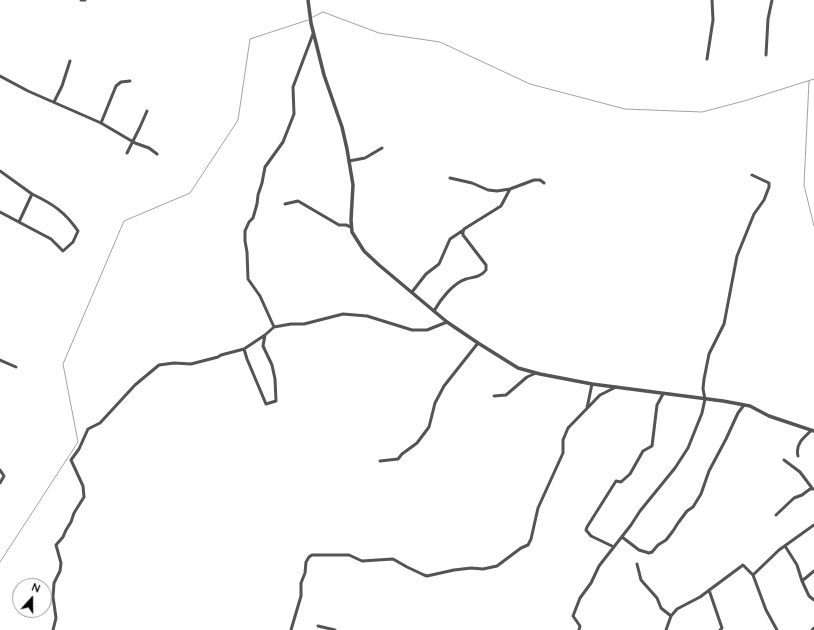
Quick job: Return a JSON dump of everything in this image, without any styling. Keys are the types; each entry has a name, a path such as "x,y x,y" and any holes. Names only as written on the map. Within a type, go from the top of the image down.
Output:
{"street":[{"path":"308,0 308,9 313,33 324,75 342,127 349,160 353,185 352,227 354,237 364,251 379,266 447,322 478,344 518,368 592,384 744,405 769,416 813,430 798,446 798,456"},
{"path":"707,59 713,20 712,0"},
{"path":"766,55 768,19 772,0"},
{"path":"274,327 260,296 248,279 245,231 257,204 265,166 283,142 294,114 293,87 313,33"},
{"path":"54,102 62,86 70,61"},
{"path":"0,76 28,91 101,123 132,141 149,148 157,154"},
{"path":"101,123 116,86 121,82 130,81"},
{"path":"127,153 146,111"},
{"path":"349,160 365,158 382,148"},
{"path":"0,171 32,194 48,202 69,218 78,231 73,242 63,251 51,239 0,212"},
{"path":"579,630 580,626 573,616 580,598 591,583 599,566 684,456 700,418 705,399 703,390 708,360 724,324 737,256 754,214 763,203 769,187 769,183 752,175"},
{"path":"450,178 472,183 488,190 496,191 510,189 534,180 540,180 544,183"},
{"path":"412,292 426,274 439,264 450,239 501,206 510,189"},
{"path":"19,222 32,194"},
{"path":"285,204 298,201 327,219 342,226 346,225 352,227"},
{"path":"434,311 437,305 456,285 465,280 484,274 486,270 486,265 463,235 464,230"},
{"path":"53,630 56,618 53,597 54,583 60,571 61,563 56,545 63,537 71,522 74,512 84,497 83,486 71,460 79,449 88,429 100,424 135,385 158,365 174,363 191,364 218,357 244,348 265,335 274,327 290,324 304,324 342,314 367,316 412,330 427,330 447,322"},
{"path":"244,348 247,359 266,404 276,401 276,379 272,365 263,346 265,335"},
{"path":"380,461 398,459 402,454 417,443 429,427 435,402 444,386 478,344"},
{"path":"0,360 16,367"},
{"path":"494,396 506,395 527,377 536,373"},
{"path":"586,410 592,384"},
{"path":"291,630 301,596 301,583 305,573 306,562 312,555 348,555 362,561 393,559 427,576 454,570 471,568 483,569 497,566 521,548 528,545 531,539 538,508 563,452 564,435 574,420 600,395 616,387"},
{"path":"614,547 591,536 586,530 616,481 621,482 630,474 643,450 652,446 658,405 663,394"},
{"path":"622,537 639,550 649,553 666,540 687,511 693,507 701,494 709,470 738,413 744,405"},
{"path":"776,515 794,498 813,488 800,472 784,460"},
{"path":"0,470 4,476 0,483"},
{"path":"753,575 779,550 814,525"},
{"path":"785,546 797,565 809,596 814,600"},
{"path":"637,564 641,580 657,598 661,608 671,616"},
{"path":"666,630 671,616 677,609 700,597 741,565 744,565 753,575 766,610 777,630"},
{"path":"802,581 814,572"},
{"path":"709,590 722,628 720,630"},
{"path":"318,626 335,630"}],"waterway":[{"path":"311,18 323,12 379,33 440,42 530,84 625,109 702,112 744,101 814,79"},
{"path":"0,562 78,442 63,364 124,221 190,193 238,120 250,39 308,20"},
{"path":"809,81 804,185 814,226"}]}
